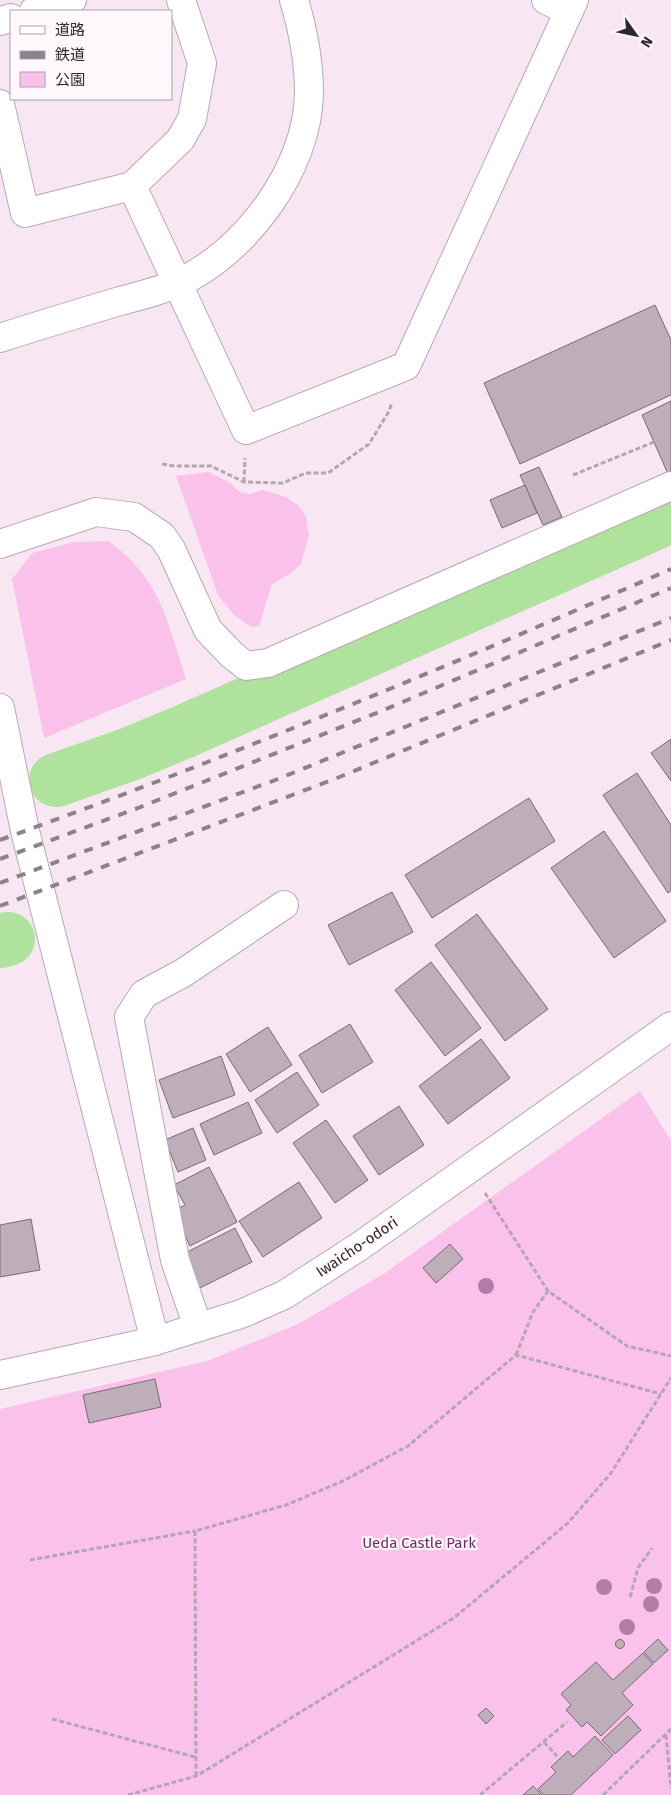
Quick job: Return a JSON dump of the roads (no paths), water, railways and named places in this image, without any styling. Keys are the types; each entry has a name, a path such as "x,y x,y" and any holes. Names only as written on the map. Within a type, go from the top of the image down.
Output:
{"street":[{"path":"37,10 72,0"},
{"path":"0,104 25,213 132,186 180,140 192,120 202,62 181,0"},
{"path":"0,338 177,284 213,265 255,226 285,178 302,136 309,95 307,58 294,0"},
{"path":"132,186 246,430 406,366 563,4"},
{"path":"0,544 96,512 134,517 162,536 171,549 208,630 232,656 246,666 268,663 671,486"},
{"path":"0,708 25,831 154,1341"},
{"path":"198,1326 175,1260 129,1017 144,994 183,974 284,905"},
{"name":"Iwaicho-odori","path":"0,1375 154,1341 241,1314 284,1295 360,1246 671,1026"}],"waterway":[{"path":"56,780 130,754 183,732 671,516"},
{"path":"0,941 8,939"}],"railway":[{"path":"0,840 254,744 505,641 671,569"},
{"path":"0,859 138,808 379,712 671,588"},
{"path":"0,883 278,779 671,618"},
{"path":"0,906 337,778 671,640"}],"park label":[{"name":"Ueda Castle Park","path":"419,1543"}]}
